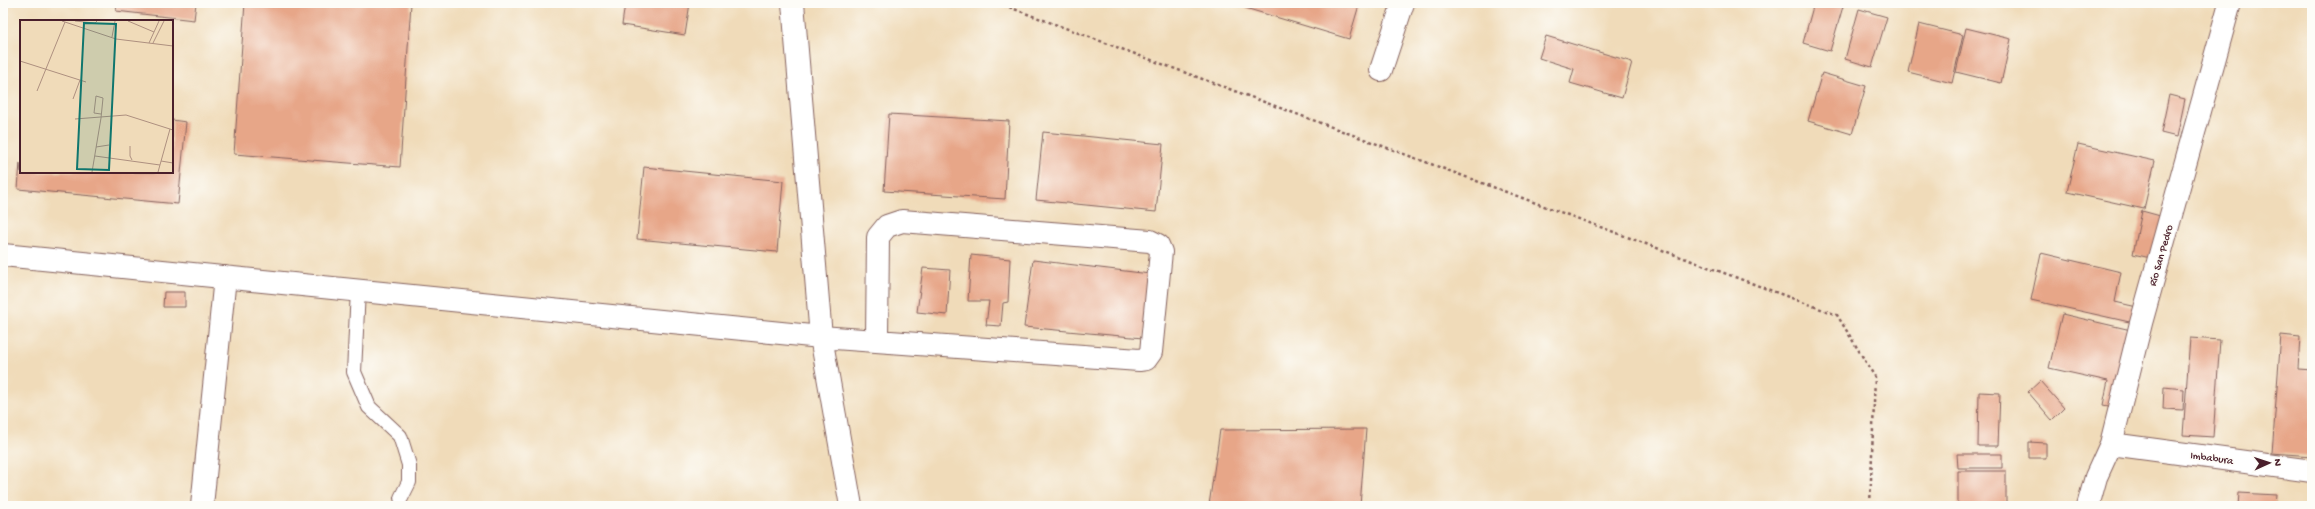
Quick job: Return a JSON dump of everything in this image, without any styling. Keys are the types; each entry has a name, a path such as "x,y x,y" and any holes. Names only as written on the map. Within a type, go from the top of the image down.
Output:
{"street":[{"path":"793,3 821,337 851,506"},
{"path":"1381,70 1403,3"},
{"name":"Río San Pedro","path":"2088,506 2096,477 2111,444 2141,323 2230,3"},
{"path":"3,255 821,337 1146,359 1151,352 1161,252 1158,245 1150,240 902,221 887,226 878,237 877,340"},
{"path":"202,506 225,277"},
{"name":"Imbabura","path":"2111,444 2312,471"}],"lane":[{"path":"358,290 354,372 368,407 400,436 408,465 409,482 401,498"}],"path":[{"path":"998,3 1837,315 1875,377 1870,506"}],"building":[{"path":"117,3 196,3 194,20 116,11"},
{"path":"245,3 411,3 400,167 234,154"},
{"path":"625,3 690,3 685,35 622,25"},
{"path":"1243,3 1351,3 1359,5 1349,39 1242,7"},
{"path":"1814,3 1844,3 1830,51 1803,43"},
{"path":"1859,9 1887,17 1872,67 1845,59"},
{"path":"1919,24 1963,35 1952,83 1908,72"},
{"path":"1966,28 2011,39 2001,83 1956,72"},
{"path":"1546,36 1632,62 1622,98 1570,83 1574,69 1539,58"},
{"path":"1822,73 1866,86 1852,134 1808,121"},
{"path":"2169,95 2185,99 2177,137 2161,133"},
{"path":"889,114 1009,121 1005,199 884,191"},
{"path":"173,120 186,122 178,204 18,189 20,163 20,173 173,173"},
{"path":"1043,132 1163,144 1156,212 1036,200"},
{"path":"2078,144 2155,161 2144,209 2067,192"},
{"path":"644,167 783,181 777,252 637,239"},
{"path":"2142,211 2164,217 2155,259 2133,254"},
{"path":"2041,253 2121,272 2115,302 2137,307 2134,323 2031,300"},
{"path":"971,255 1010,259 1008,302 1003,303 1001,326 986,325 989,301 968,301"},
{"path":"1033,260 1150,274 1143,338 1024,327"},
{"path":"923,268 950,270 947,315 917,312"},
{"path":"164,292 185,292 185,307 163,307"},
{"path":"2062,314 2131,330 2119,408 2103,405 2108,381 2049,368"},
{"path":"2281,335 2300,337 2298,369 2312,370 2312,456 2272,453"},
{"path":"2190,338 2220,340 2213,437 2183,435"},
{"path":"2040,381 2064,408 2052,420 2028,392"},
{"path":"2164,387 2184,389 2183,410 2163,409"},
{"path":"1979,392 2000,393 1998,446 1978,446"},
{"path":"1366,429 1360,506 1209,505 1220,430"},
{"path":"2029,442 2046,443 2046,458 2029,458"},
{"path":"1957,454 2002,454 2002,468 1958,468"},
{"path":"1958,471 2006,471 2006,506 1958,506"},
{"path":"2239,493 2276,495 2275,506 2238,506"}]}
